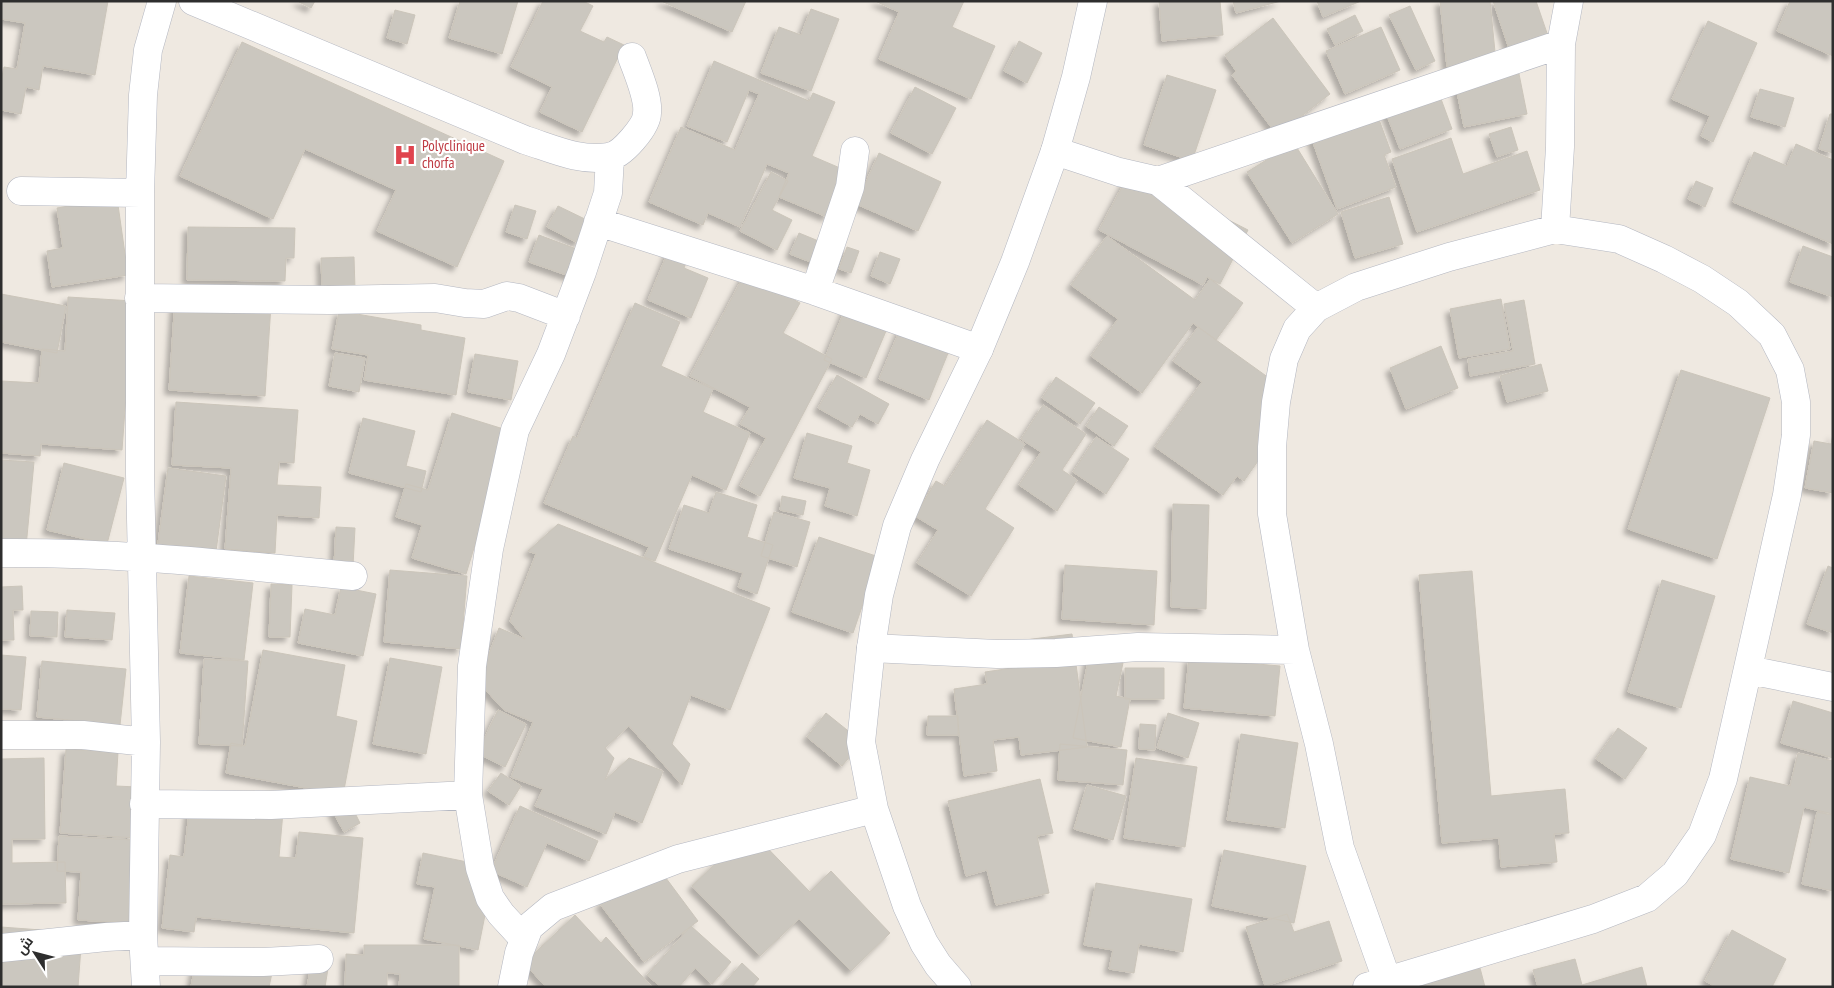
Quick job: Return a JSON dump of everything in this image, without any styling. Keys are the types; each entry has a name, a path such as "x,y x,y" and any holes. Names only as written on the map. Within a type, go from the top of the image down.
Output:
{"street":[{"path":"145,961 144,804 146,742 140,474 140,193 148,50 162,1"},
{"path":"193,1 525,140 571,155 592,158 610,157 627,146 640,131 647,113 645,98 632,57"},
{"path":"957,987 938,965 924,943 907,906 874,809 861,742 871,648 879,595 897,526 925,460 979,349 1016,262 1055,152 1076,77 1093,1"},
{"path":"1555,229 1560,148 1562,44 1569,1"},
{"path":"1158,181 1562,44"},
{"path":"815,291 850,187 855,151"},
{"path":"1055,152 1119,172 1158,181 1316,308"},
{"path":"524,939 501,914 490,898 480,868 468,795 472,666 489,549 515,430 551,354 566,316 608,193 610,157"},
{"path":"21,191 140,193"},
{"path":"598,222 815,291 979,349"},
{"path":"1555,229 1619,239 1664,259 1702,279 1738,303 1772,335 1790,370 1796,402 1796,435 1787,495 1749,670 1723,779 1702,835 1675,874 1647,898 1593,920 1377,983 1340,848 1319,744 1295,650 1272,514 1272,448 1276,402 1284,359 1297,330 1316,308 1356,287 1448,257 1555,229"},
{"path":"140,298 330,300 436,298 484,304 507,296 519,298 566,316"},
{"path":"1,553 52,552 143,557 353,576"},
{"path":"871,648 997,654 1056,653 1138,647 1295,650"},
{"path":"1749,670 1833,687"},
{"path":"1,735 83,735 146,742"},
{"path":"144,804 271,805 468,795"},
{"path":"512,987 518,953 529,927 553,906 678,859 874,809"},
{"path":"1,948 106,937 145,961 263,962 319,959"}],"building":[{"path":"1,1 108,1 95,75 43,66 39,90 26,87 21,114 1,110 1,83 4,67 17,69 25,23 1,19"},
{"path":"297,1 315,1 311,8"},
{"path":"460,1 518,1 502,54 449,38"},
{"path":"543,1 583,1 593,6 580,31 604,42 607,37 624,45 582,132 540,112 552,87 511,67"},
{"path":"661,1 746,1 732,32"},
{"path":"875,1 964,1 952,27 995,46 971,99 879,59 899,12"},
{"path":"1159,1 1220,1 1223,35 1162,41"},
{"path":"1233,1 1281,1 1236,13"},
{"path":"1317,1 1361,1 1323,17"},
{"path":"1440,1 1490,1 1496,62 1447,67"},
{"path":"1493,1 1536,1 1548,36 1509,49"},
{"path":"1790,1 1833,1 1833,56 1777,31"},
{"path":"1410,6 1435,61 1416,70 1389,15"},
{"path":"811,9 839,19 811,91 761,73 779,27 801,35"},
{"path":"395,10 415,15 407,44 387,38"},
{"path":"1355,15 1363,31 1335,45 1327,29"},
{"path":"1273,18 1330,94 1277,135 1232,75 1236,71 1225,55"},
{"path":"1708,21 1757,43 1713,142 1701,136 1710,116 1672,99"},
{"path":"1381,27 1400,70 1345,94 1326,51"},
{"path":"1019,41 1042,53 1027,83 1004,71"},
{"name":"Polyclinique chorfa","path":"242,42 504,161 457,267 377,231 396,190 305,149 273,219 180,176"},
{"path":"714,61 809,101 813,93 835,102 812,156 847,171 827,217 779,197 789,173 767,164 740,227 708,213 703,225 649,202 681,127 735,150 759,94 749,90 727,142 687,126"},
{"path":"1518,69 1527,114 1464,127 1455,82"},
{"path":"1167,75 1216,90 1192,161 1144,145"},
{"path":"915,87 956,108 932,154 891,133"},
{"path":"1437,88 1452,129 1400,149 1384,108"},
{"path":"1760,89 1794,98 1785,127 1751,117"},
{"path":"1377,114 1391,152 1384,155 1396,187 1337,209 1311,137"},
{"path":"1830,114 1833,114 1833,153 1819,149"},
{"path":"1511,127 1518,150 1497,157 1489,134"},
{"path":"1451,138 1463,174 1527,151 1540,190 1417,232 1392,159"},
{"path":"1294,143 1338,214 1292,243 1247,172"},
{"path":"1796,144 1833,160 1833,244 1733,202 1754,152 1787,166"},
{"path":"879,153 941,182 918,231 856,204"},
{"path":"1131,170 1248,230 1220,284 1207,277 1203,285 1099,230"},
{"path":"771,172 788,181 772,210 792,220 777,250 740,231"},
{"path":"1696,181 1713,188 1705,207 1688,199"},
{"path":"1389,197 1403,244 1355,258 1341,212"},
{"path":"117,198 128,275 52,287 47,251 63,248 57,208"},
{"path":"515,205 536,211 527,239 506,232"},
{"path":"558,206 589,221 578,243 547,227"},
{"path":"188,227 295,228 294,258 286,258 285,281 187,280"},
{"path":"799,233 826,244 818,265 790,254"},
{"path":"539,235 582,251 572,277 529,262"},
{"path":"1107,236 1195,300 1210,279 1243,303 1216,340 1193,323 1142,393 1091,356 1118,319 1071,285"},
{"path":"672,242 691,251 684,268 708,278 691,318 648,300"},
{"path":"1803,246 1833,257 1833,297 1790,282"},
{"path":"847,247 859,251 851,273 839,269"},
{"path":"880,252 900,259 890,284 871,276"},
{"path":"354,257 355,289 322,290 321,258"},
{"path":"751,262 778,291 800,303 783,333 832,359 760,496 740,486 766,438 740,424 750,407 690,376"},
{"path":"1,294 66,306 57,353 1,342 3,325 1,324"},
{"path":"68,297 133,301 122,450 41,444 40,456 1,453 1,381 39,383 42,349 65,351"},
{"path":"175,299 271,305 265,396 169,390"},
{"path":"1501,299 1510,349 1459,358 1450,309"},
{"path":"1524,300 1535,364 1470,376 1468,359 1513,351 1504,304"},
{"path":"635,303 680,322 661,366 713,389 703,412 750,433 726,490 692,475 655,561 644,557 649,547 544,503 573,436 577,438"},
{"path":"846,307 889,324 866,378 824,360"},
{"path":"339,311 421,325 421,330 465,338 456,395 364,380 368,355 332,349"},
{"path":"901,327 957,331 929,400 879,379"},
{"path":"1198,327 1276,383 1262,403 1286,421 1244,481 1237,476 1223,495 1155,447 1202,382 1173,361"},
{"path":"1441,346 1458,388 1406,409 1390,368"},
{"path":"335,353 365,358 359,392 329,386"},
{"path":"475,354 518,361 511,400 468,392"},
{"path":"1541,364 1548,391 1507,402 1500,376"},
{"path":"1681,370 1770,398 1717,559 1628,529"},
{"path":"837,375 889,404 878,424 860,414 852,427 818,408"},
{"path":"1056,377 1095,403 1080,424 1042,398"},
{"path":"176,402 298,410 294,463 279,462 277,485 321,487 319,518 277,515 275,553 225,549 231,468 172,465"},
{"path":"1043,405 1086,434 1062,470 1077,480 1057,511 1019,485 1041,452 1021,439"},
{"path":"1099,407 1128,426 1114,446 1086,426"},
{"path":"452,413 510,431 466,574 412,558 422,525 396,517 406,484 428,490"},
{"path":"363,418 415,431 406,466 426,471 421,492 349,473"},
{"path":"987,420 1025,444 985,509 1014,528 971,596 917,563 938,530 915,516 936,481 945,486"},
{"path":"807,433 852,446 847,463 870,470 857,516 825,506 830,488 794,478"},
{"path":"1833,434 1833,493 1805,488 1814,441 1831,444"},
{"path":"1096,437 1129,459 1106,494 1073,472"},
{"path":"1,460 34,462 26,547 1,545"},
{"path":"64,463 124,478 107,544 47,530"},
{"path":"168,468 226,476 215,559 157,551"},
{"path":"716,492 757,505 747,537 773,545 757,594 738,587 743,573 669,549 684,505 709,513"},
{"path":"782,496 806,501 803,515 780,510"},
{"path":"1173,504 1209,505 1206,609 1171,607"},
{"path":"774,512 810,522 797,567 761,556"},
{"path":"558,524 770,608 730,710 691,695 672,744 690,764 682,785 629,726 605,748 614,758 605,780 629,758 663,771 642,823 615,812 606,834 535,806 543,789 511,777 533,722 504,710 478,682 499,628 525,639 510,621 536,554 528,551"},
{"path":"336,527 355,528 353,566 334,565"},
{"path":"819,537 879,557 853,633 792,612"},
{"path":"1065,565 1157,571 1154,625 1062,619"},
{"path":"1828,566 1833,568 1833,633 1807,624"},
{"path":"390,570 467,576 461,649 384,642"},
{"path":"1472,571 1491,796 1565,789 1569,833 1554,834 1557,862 1501,867 1499,838 1442,843 1419,575"},
{"path":"189,576 253,583 244,660 180,653"},
{"path":"1662,580 1715,596 1681,708 1628,692"},
{"path":"271,584 292,585 290,637 269,637"},
{"path":"22,586 23,610 13,610 14,640 1,640 1,587"},
{"path":"341,587 376,594 363,656 298,643 305,609 335,615"},
{"path":"67,610 115,613 112,640 65,637"},
{"path":"31,611 58,612 57,637 30,636"},
{"path":"1072,634 1087,747 1021,755 1019,737 993,740 997,771 964,776 954,689 987,684 985,672 1012,668 1009,642"},
{"path":"263,650 345,665 336,716 357,721 343,795 226,773 231,743 245,746"},
{"path":"1,655 26,657 21,710 1,709"},
{"path":"1089,656 1123,663 1116,696 1130,699 1121,747 1073,738"},
{"path":"390,658 442,667 426,754 373,744"},
{"path":"1189,658 1280,666 1275,716 1184,708"},
{"path":"204,659 248,661 242,746 199,744"},
{"path":"42,661 126,669 120,725 37,717"},
{"path":"1125,668 1164,668 1164,699 1125,699"},
{"path":"1793,701 1833,713 1833,758 1781,743"},
{"path":"498,710 526,724 505,767 477,753"},
{"path":"826,713 862,742 842,766 807,737"},
{"path":"1168,713 1199,723 1188,758 1157,748"},
{"path":"928,716 958,716 958,735 927,735"},
{"path":"1140,724 1156,725 1155,750 1139,749"},
{"path":"1618,728 1647,748 1625,779 1596,759"},
{"path":"1241,734 1298,743 1285,828 1227,820"},
{"path":"1060,744 1127,750 1123,785 1058,780"},
{"path":"66,749 118,752 116,786 137,787 134,838 60,833"},
{"path":"1798,753 1833,761 1832,814 1804,807 1789,873 1731,859 1750,777 1790,786"},
{"path":"44,758 45,839 12,839 12,863 65,862 66,903 1,904 1,759"},
{"path":"1136,758 1197,767 1185,847 1124,838"},
{"path":"501,773 521,786 509,805 488,791"},
{"path":"1040,779 1053,833 1037,836 1049,893 996,905 987,870 966,876 948,801"},
{"path":"1087,785 1126,796 1113,840 1074,829"},
{"path":"349,801 360,823 344,832 332,810"},
{"path":"190,803 283,812 279,857 296,858 299,832 363,838 354,933 196,917 194,932 162,928 170,855 184,857"},
{"path":"520,806 598,841 589,861 547,843 527,887 491,871"},
{"path":"1817,812 1833,815 1833,891 1802,884"},
{"path":"750,830 810,892 831,871 890,933 851,971 799,919 760,956 692,886"},
{"path":"59,836 136,840 131,923 78,920 81,872 57,871"},
{"path":"1224,850 1306,866 1294,923 1212,906"},
{"path":"423,853 482,865 490,890 478,950 424,939 435,887 417,884"},
{"path":"654,862 698,921 644,962 600,904"},
{"path":"1096,883 1192,899 1183,952 1139,944 1134,973 1109,969 1113,950 1084,945"},
{"path":"1287,914 1294,932 1329,921 1342,961 1265,986 1246,927"},
{"path":"575,915 601,943 606,937 652,987 546,987 524,963"},
{"path":"691,926 731,962 712,984 695,968 679,987 661,987 647,975"},
{"path":"1,927 82,933 78,987 1,987"},
{"path":"1732,930 1786,959 1772,987 1716,987 1705,981"},
{"path":"364,945 459,945 459,987 399,987 400,974 387,973 387,987 345,987 346,954 364,955"},
{"path":"313,953 330,956 325,987 307,987"},
{"path":"196,959 272,973 269,987 191,987"},
{"path":"1575,959 1582,985 1642,967 1647,987 1538,987 1533,970"},
{"path":"742,963 759,979 752,987 721,987"},
{"path":"1480,968 1485,987 1414,987"}],"place":[{"name":"Polyclinique chorfa","path":"405,155"}]}
